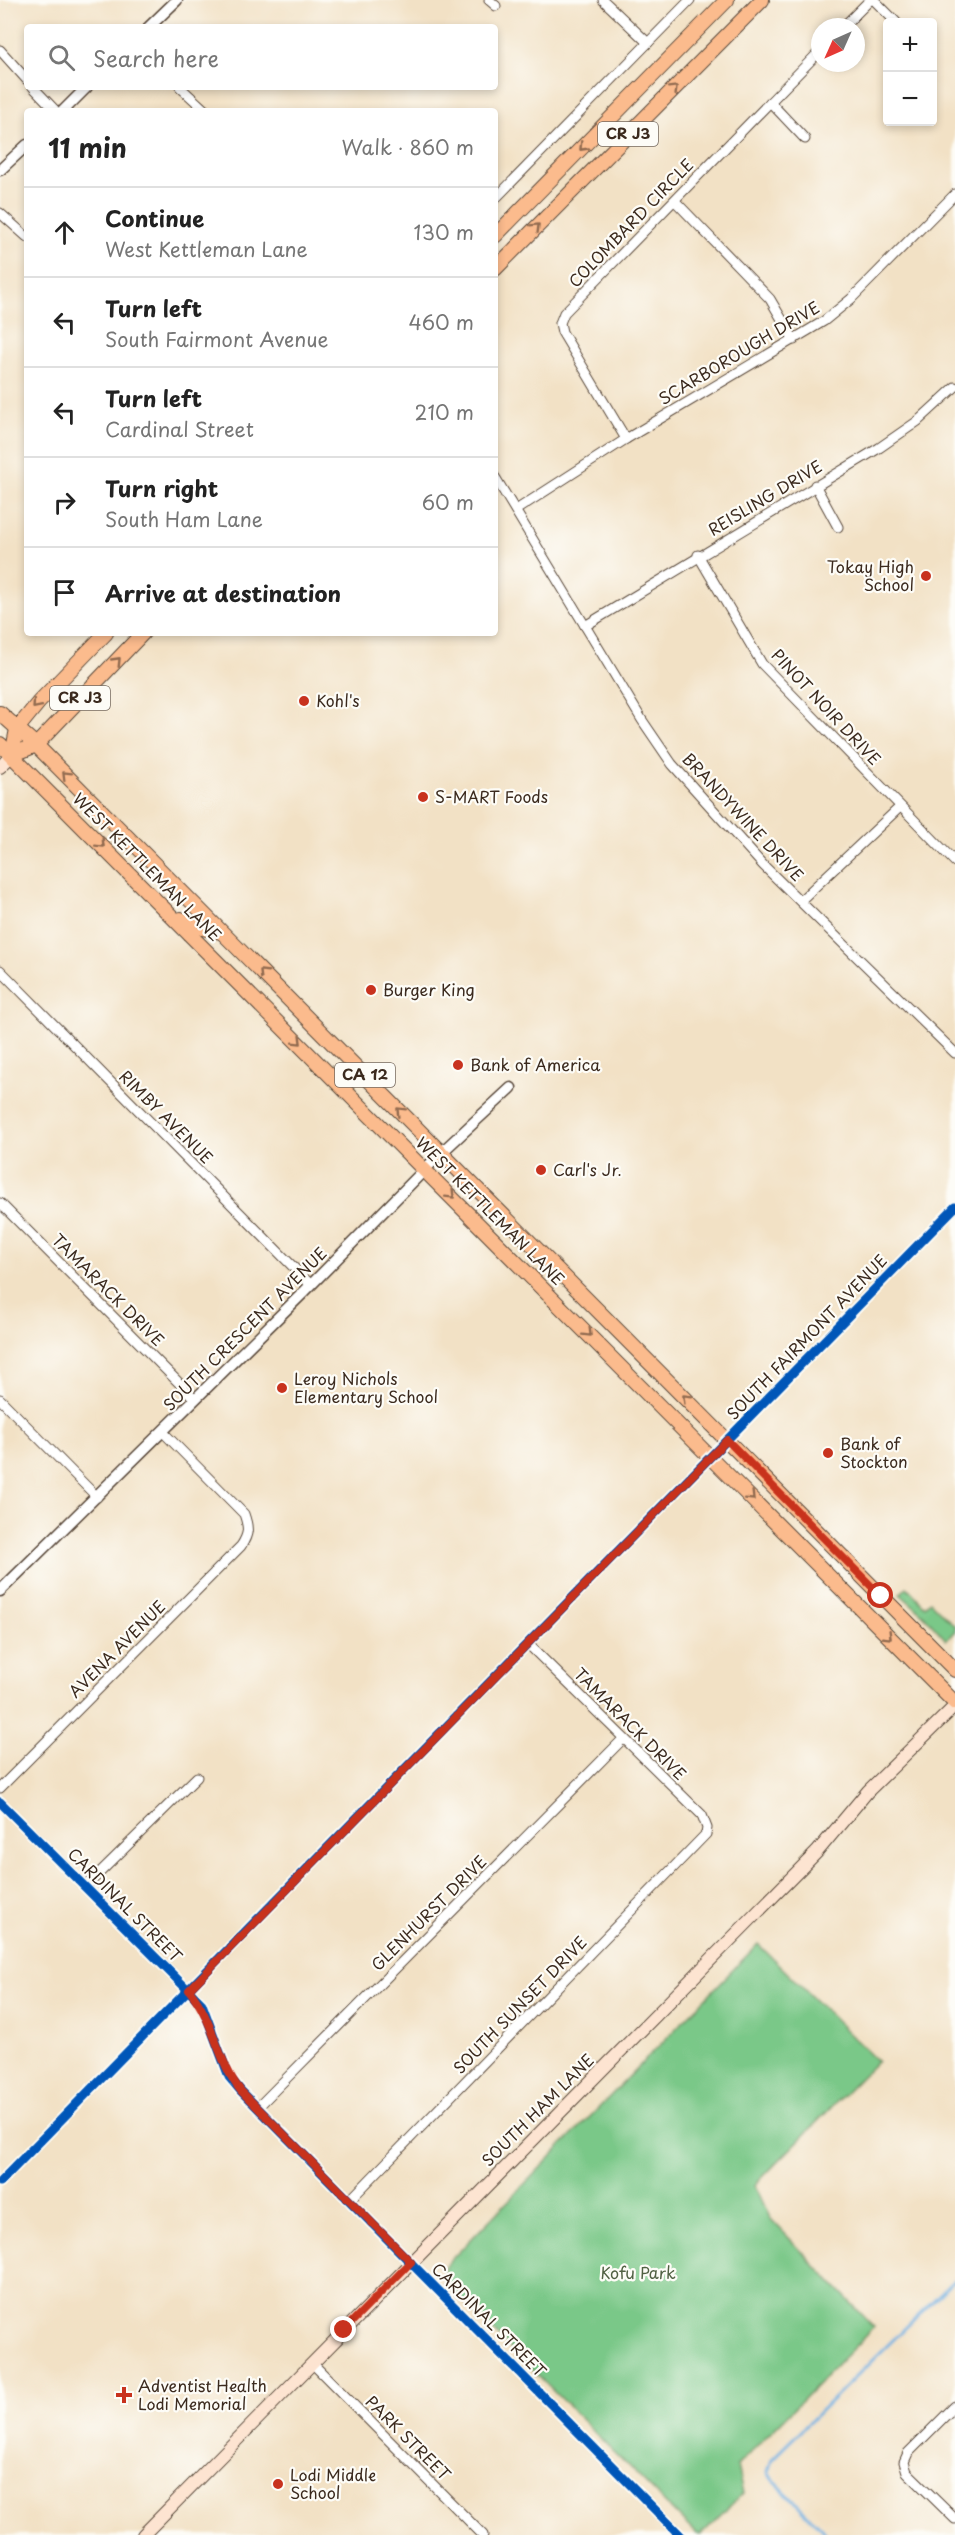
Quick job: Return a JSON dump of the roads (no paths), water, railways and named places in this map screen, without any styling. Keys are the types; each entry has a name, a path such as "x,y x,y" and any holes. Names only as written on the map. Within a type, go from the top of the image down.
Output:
{"main road":[{"name":"CR J3","path":"498,233 727,0"},
{"name":"CR J3","path":"498,266 762,0"},
{"name":"CR J3","path":"12,755 17,729 39,702 103,636"},
{"name":"CR J3","path":"12,755 36,745 140,636"},
{"name":"WEST KETTLEMAN LANE","path":"0,713 36,745 955,1670"},
{"name":"WEST KETTLEMAN LANE","path":"0,744 955,1704"},
{"path":"0,767 12,755"},
{"path":"173,916 197,927 221,932"},
{"name":"SOUTH HAM LANE","path":"143,2535 805,1865 868,1791 955,1704"}],"street":[{"path":"152,24 177,0"},
{"path":"603,0 648,43"},
{"path":"498,196 690,0"},
{"path":"853,18 872,0 892,18"},
{"path":"0,50 24,77"},
{"name":"COLOMBARD CIRCLE","path":"626,439 562,332 560,323 564,314 811,60"},
{"path":"36,90 53,108"},
{"path":"66,108 84,90"},
{"path":"183,90 203,108"},
{"path":"770,102 805,139"},
{"path":"0,170 24,148"},
{"name":"SCARBOROUGH DRIVE","path":"516,510 626,439 824,321 850,299 955,194"},
{"path":"675,201 770,300 794,340"},
{"path":"0,213 24,234"},
{"name":"REISLING DRIVE","path":"585,626 918,421 955,387"},
{"name":"BRANDYWINE DRIVE","path":"498,482 672,764 712,811 955,1053"},
{"path":"815,485 838,527"},
{"name":"PINOT NOIR DRIVE","path":"698,555 762,664 955,862"},
{"path":"801,900 900,807"},
{"name":"RIMBY AVENUE","path":"0,970 310,1286"},
{"name":"SOUTH CRESCENT AVENUE","path":"0,1591 310,1286 442,1152 511,1088"},
{"name":"TAMARACK DRIVE","path":"0,1203 195,1399"},
{"name":"SOUTH FAIRMONT AVENUE","path":"0,2182 710,1456 953,1213"},
{"path":"0,1399 97,1497"},
{"name":"AVENA AVENUE","path":"0,1788 242,1546 249,1527 244,1514 163,1432"},
{"name":"TAMARACK DRIVE","path":"528,1644 623,1740 702,1815 706,1828"},
{"name":"GLENHURST DRIVE","path":"257,2108 623,1740"},
{"path":"85,1887 197,1777"},
{"name":"CARDINAL STREET","path":"0,1802 202,2004 230,2077 257,2108 680,2535"},
{"name":"SOUTH SUNSET DRIVE","path":"349,2201 704,1839 706,1828"},
{"name":"PARK STREET","path":"312,2363 483,2535"},
{"path":"955,2406 908,2453 904,2462 907,2472 955,2519"}],"waterway":[{"path":"828,2535 772,2479 768,2472 772,2459 955,2279"}],"place":[{"name":"Tokay High School","path":"926,576"},
{"name":"Kohl's","path":"304,701"},
{"name":"S-MART Foods","path":"423,797"},
{"name":"Burger King","path":"371,990"},
{"name":"Bank of America","path":"458,1065"},
{"name":"Carl's Jr.","path":"541,1170"},
{"name":"Leroy Nichols Elementary School","path":"282,1388"},
{"name":"Bank of Stockton","path":"828,1453"},
{"name":"Adventist Health Lodi Memorial","path":"124,2395"},
{"name":"Lodi Middle School","path":"278,2484"}],"park label":[{"name":"Kofu Park","path":"638,2273"}]}
